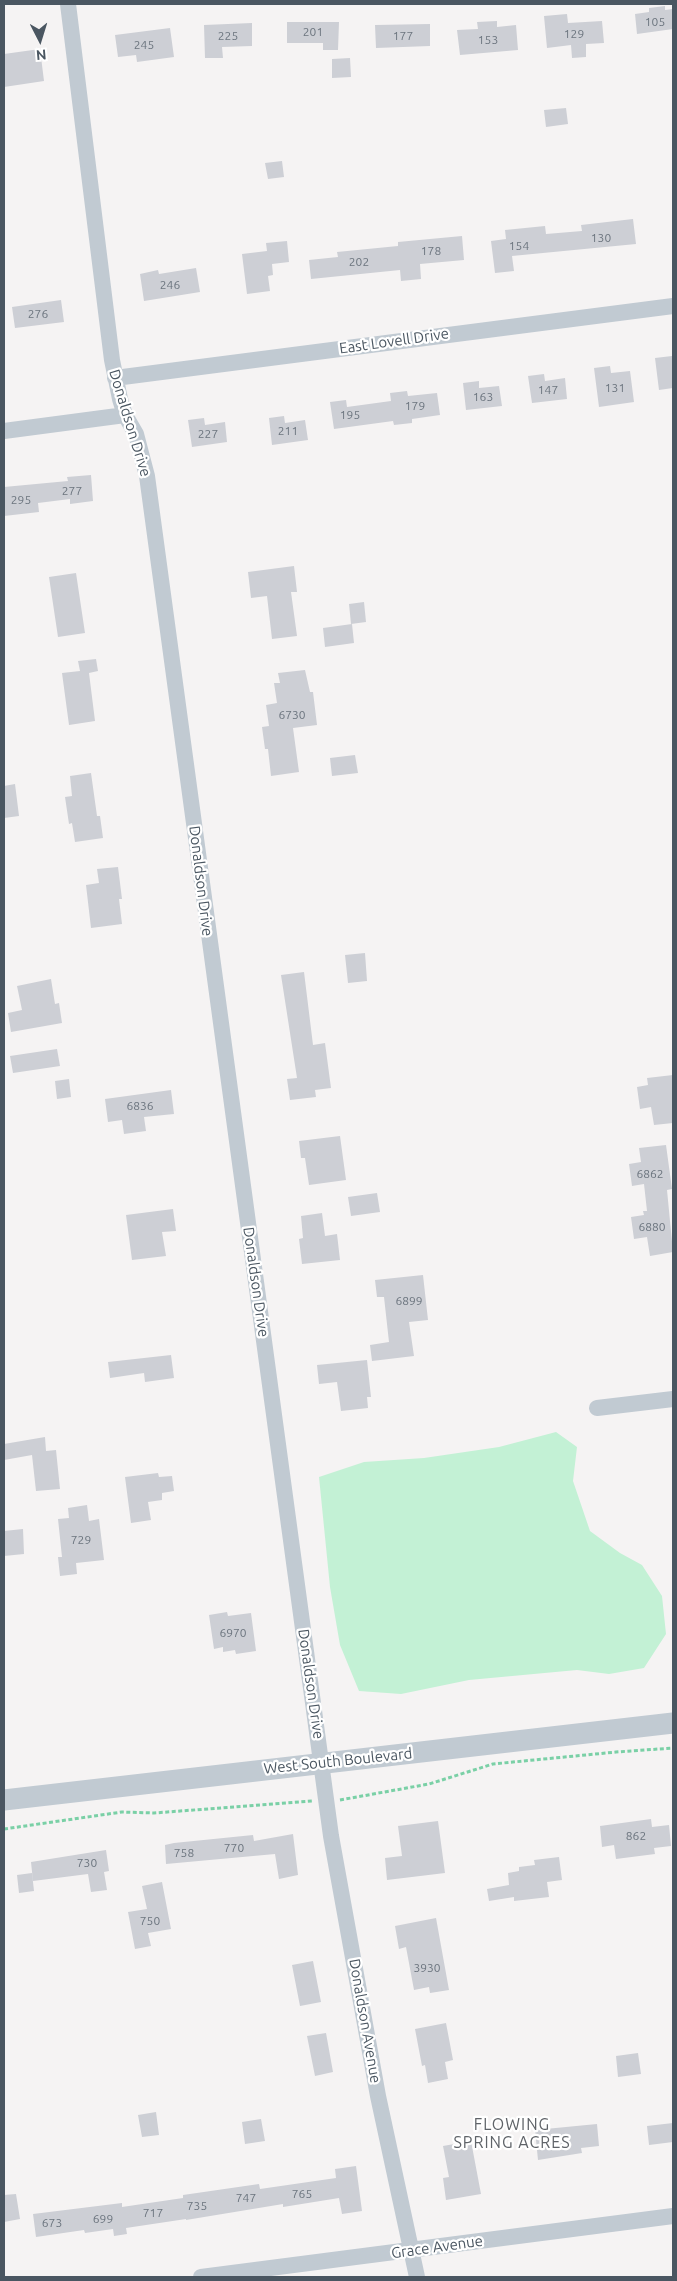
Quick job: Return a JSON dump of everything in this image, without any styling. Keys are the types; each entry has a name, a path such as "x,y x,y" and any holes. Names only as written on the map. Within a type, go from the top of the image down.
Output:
{"street":[{"name":"Donaldson Drive","path":"68,4 115,378 125,415 136,434 143,455 148,485 321,1763"},
{"name":"East Lovell Drive","path":"115,378 673,306"},
{"path":"4,431 125,415"},
{"path":"597,1408 673,1399"},
{"name":"West South Boulevard","path":"4,1800 673,1723"},
{"name":"Donaldson Avenue","path":"321,1763 342,1896 378,2096 417,2277"},
{"name":"Grace Avenue","path":"201,2277 673,2216"}],"path":[{"path":"337,1800 429,1784 493,1764 673,1748"},
{"path":"4,1829 122,1812 154,1813 313,1801"}],"green space":[{"path":"556,1432 577,1447 573,1481 590,1531 620,1553 642,1565 662,1596 666,1634 644,1668 609,1674 577,1670 469,1680 401,1694 359,1691 340,1645 330,1587 319,1477 364,1462 424,1458 499,1447"}],"building":[{"path":"665,6 665,10 673,9 673,29 637,34 635,14 649,12 649,8"},
{"path":"567,14 568,23 602,21 604,43 586,44 586,57 572,58 571,45 547,48 544,16"},
{"path":"497,21 497,27 516,25 518,50 460,55 457,30 478,29 477,22"},
{"path":"287,22 339,22 338,50 323,50 323,43 287,43"},
{"path":"252,23 252,46 222,47 223,58 205,58 204,25"},
{"path":"430,24 430,46 376,48 375,25"},
{"path":"170,28 174,57 137,62 136,55 118,57 115,35"},
{"path":"40,49 44,81 4,87 4,54"},
{"path":"350,58 351,77 332,78 332,59"},
{"path":"566,108 568,124 546,127 544,110"},
{"path":"282,161 284,177 268,179 265,163"},
{"path":"633,219 636,244 512,256 514,271 495,273 491,241 506,239 505,230 545,226 546,234 582,231 581,225"},
{"path":"462,236 464,260 420,264 421,279 401,281 400,270 311,279 309,260 338,257 337,252 398,246 398,242"},
{"path":"287,241 289,262 272,264 273,275 268,276 270,291 247,294 242,254 267,251 266,243"},
{"path":"196,268 200,292 144,301 140,274 158,270 159,274"},
{"path":"61,300 64,322 15,328 12,307"},
{"path":"672,356 673,388 659,390 655,358"},
{"path":"610,366 611,373 630,371 634,402 599,407 594,368"},
{"path":"544,374 545,381 565,378 567,399 532,403 528,376"},
{"path":"479,381 479,388 499,386 502,406 466,410 463,383"},
{"path":"407,391 408,396 437,393 440,415 412,419 412,423 394,425 393,421 334,429 330,402 346,400 347,407 391,401 390,393"},
{"path":"284,416 285,423 305,420 308,440 272,445 269,418"},
{"path":"204,418 205,425 225,422 227,442 192,447 188,420"},
{"path":"91,475 93,501 70,504 70,499 38,503 39,512 4,516 4,487 68,481 67,477"},
{"path":"294,566 297,592 291,592 297,636 272,639 267,596 251,598 248,572"},
{"path":"76,573 85,633 58,637 49,577"},
{"path":"364,602 366,622 351,624 349,604"},
{"path":"352,624 354,643 325,647 323,628"},
{"path":"96,659 98,671 89,673 95,721 69,725 62,673 80,671 78,661"},
{"path":"305,670 310,692 313,692 317,725 293,728 299,772 271,776 268,749 265,749 262,727 269,726 266,705 277,703 274,683 280,683 278,673"},
{"path":"355,755 358,773 332,776 330,758"},
{"path":"91,773 97,816 100,816 103,838 75,842 72,823 69,824 65,797 72,796 70,776"},
{"path":"15,784 19,816 4,818 4,786"},
{"path":"118,867 122,899 119,899 122,924 91,928 86,885 99,883 97,869"},
{"path":"365,953 367,981 348,983 345,955"},
{"path":"304,972 313,1045 325,1043 331,1088 315,1090 316,1097 290,1100 287,1079 297,1078 281,975"},
{"path":"51,979 55,1004 59,1003 62,1023 11,1032 8,1013 22,1010 17,986"},
{"path":"57,1049 60,1066 13,1073 10,1056"},
{"path":"673,1075 673,1123 654,1125 651,1107 640,1109 637,1087 648,1085 647,1078"},
{"path":"69,1079 71,1097 57,1099 55,1081"},
{"path":"171,1090 174,1114 144,1117 146,1131 124,1134 122,1120 108,1122 105,1099"},
{"path":"340,1136 346,1180 309,1185 305,1158 301,1158 299,1141"},
{"path":"666,1145 672,1189 667,1190 673,1252 650,1256 647,1237 634,1239 631,1217 644,1215 643,1211 647,1211 644,1184 632,1186 629,1164 641,1162 639,1148"},
{"path":"377,1193 380,1212 351,1216 348,1197"},
{"path":"173,1209 176,1231 162,1232 166,1256 132,1260 126,1215"},
{"path":"322,1213 325,1236 337,1234 340,1260 302,1264 299,1239 303,1238 301,1216"},
{"path":"423,1275 428,1320 409,1322 414,1356 372,1361 370,1345 389,1342 384,1297 377,1297 375,1280"},
{"path":"171,1355 174,1378 145,1382 144,1373 110,1378 108,1362"},
{"path":"367,1360 371,1397 367,1397 368,1408 341,1411 337,1382 319,1384 317,1365"},
{"path":"45,1437 46,1451 56,1450 60,1489 36,1491 32,1455 4,1460 4,1444"},
{"path":"158,1473 159,1477 172,1476 174,1491 162,1493 162,1500 148,1502 151,1520 131,1523 125,1477"},
{"path":"87,1505 89,1521 99,1519 104,1560 76,1563 77,1574 60,1576 58,1557 62,1557 58,1519 69,1518 68,1508"},
{"path":"23,1529 24,1554 4,1556 4,1531"},
{"path":"227,1612 228,1616 251,1613 256,1651 236,1654 235,1650 223,1652 223,1647 214,1649 209,1615"},
{"path":"651,1819 652,1827 669,1825 671,1846 654,1848 655,1854 616,1859 614,1845 602,1847 600,1826"},
{"path":"438,1821 445,1873 387,1880 385,1858 402,1856 398,1826"},
{"path":"293,1834 298,1875 279,1879 275,1854 166,1864 165,1845 253,1835 254,1841"},
{"path":"106,1850 109,1871 104,1872 107,1890 91,1892 88,1874 33,1881 31,1862"},
{"path":"559,1857 562,1880 547,1882 549,1897 514,1901 514,1897 489,1901 487,1889 509,1885 508,1873 519,1871 519,1867 535,1865 534,1860"},
{"path":"32,1873 34,1891 19,1893 17,1875"},
{"path":"162,1882 171,1929 148,1933 151,1946 135,1949 128,1912 147,1909 142,1886"},
{"path":"436,1918 449,1990 430,1993 429,1987 414,1990 406,1947 399,1949 395,1926"},
{"path":"313,1961 321,2002 300,2006 292,1965"},
{"path":"446,2023 453,2060 445,2062 448,2079 428,2083 425,2065 422,2066 415,2029"},
{"path":"326,2033 333,2072 315,2076 307,2036"},
{"path":"638,2053 641,2074 618,2077 616,2056"},
{"path":"156,2112 159,2135 142,2137 138,2115"},
{"path":"261,2119 265,2141 245,2144 242,2122"},
{"path":"673,2123 673,2142 649,2145 647,2126"},
{"path":"597,2124 599,2146 581,2148 582,2153 538,2160 535,2130"},
{"path":"471,2141 481,2194 446,2200 443,2178 449,2177 443,2146"},
{"path":"356,2166 362,2211 342,2214 339,2198 283,2207 283,2204 126,2228 127,2234 114,2236 113,2229 85,2233 84,2230 36,2237 33,2214 122,2203 122,2207 183,2198 183,2195 259,2184 260,2189 336,2178 335,2169"},
{"path":"16,2194 20,2219 4,2222 4,2195"}],"district":[{"name":"FLOWING SPRING ACRES","path":"512,2134"}]}
